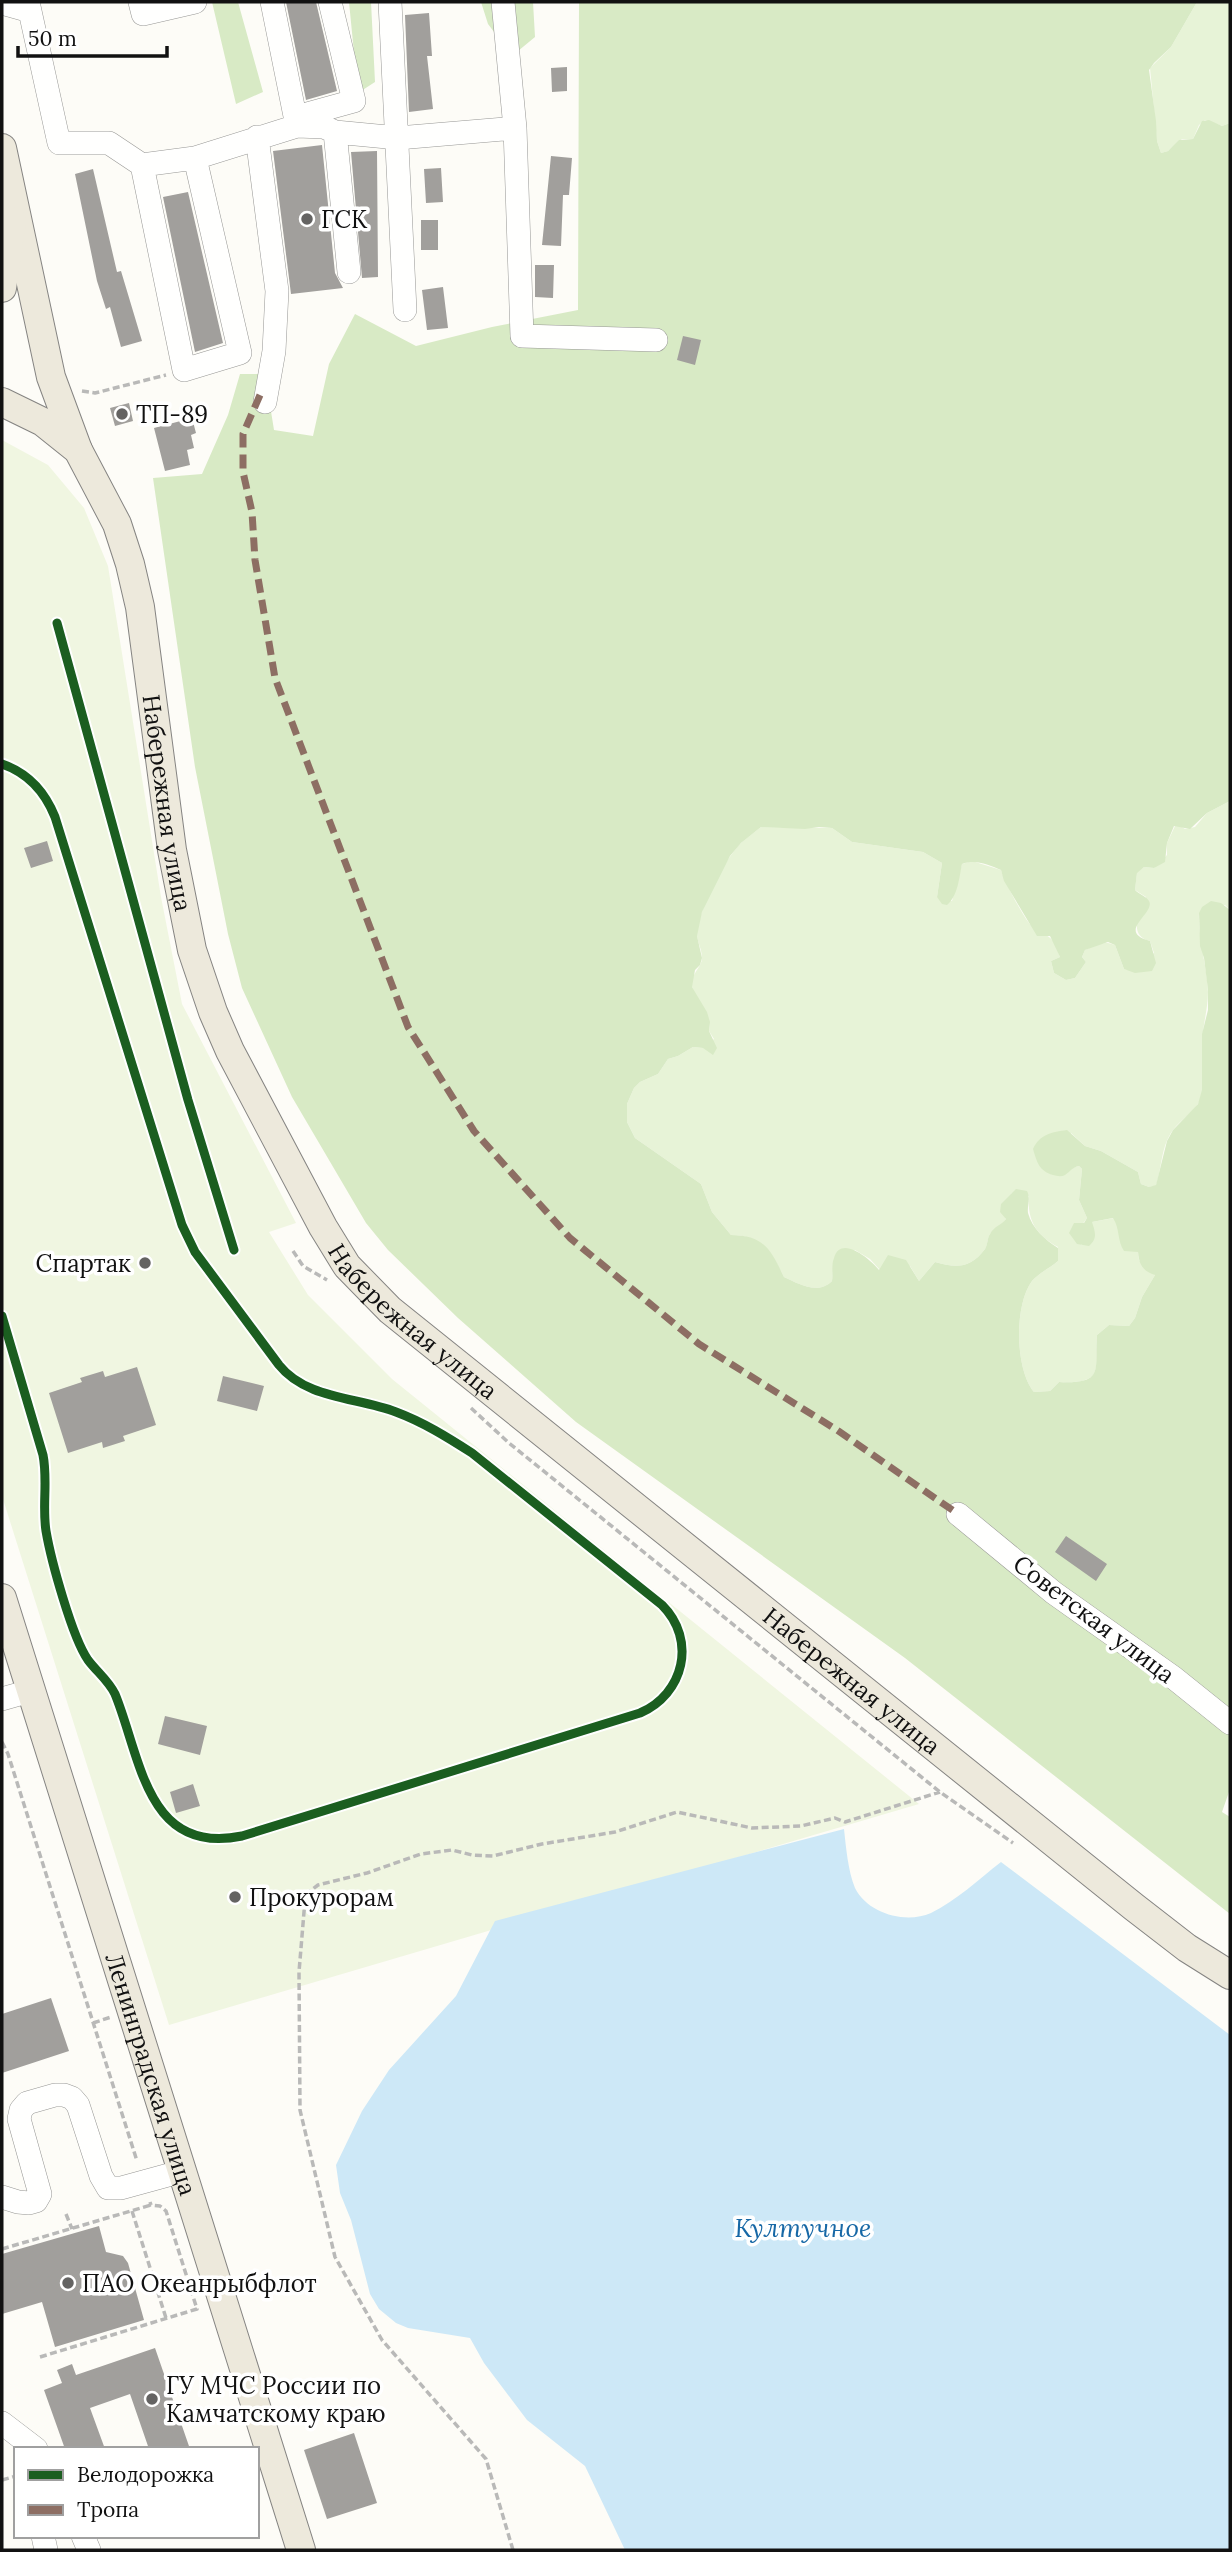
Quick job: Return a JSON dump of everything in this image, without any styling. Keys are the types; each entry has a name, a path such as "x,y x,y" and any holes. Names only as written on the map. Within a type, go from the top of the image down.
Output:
{"main road":[{"path":"2,148 51,377 78,450"},
{"path":"2,288 14,204"},
{"name":"Набережная улица","path":"2,402 43,422 78,450 117,524 135,584 179,890 199,971 230,1051 323,1227 347,1266 390,1310 678,1542 1134,1908 1187,1948 1230,1975"},
{"name":"Ленинградская улица","path":"2,1598 301,2550"}],"street":[{"path":"140,2 142,13 195,2"},
{"path":"272,2 296,121"},
{"path":"2,3 29,6 59,143 109,143 142,165 195,158 354,101 330,2"},
{"path":"390,2 405,310"},
{"path":"503,2 515,128 522,336 656,340"},
{"path":"296,121 335,132 398,138 515,128"},
{"path":"335,132 349,272"},
{"path":"257,137 276,291 274,351 265,402"},
{"path":"142,165 184,370 240,353 195,158"},
{"name":"Советская улица","path":"958,1514 1054,1593 1164,1671 1230,1723"},
{"path":"2,1699 30,1691"},
{"path":"2,2197 29,2203 36,2200 40,2194 19,2119 21,2109 27,2103 55,2095 72,2098 78,2105 104,2185 113,2189 147,2193 183,2171"},
{"path":"12,2434 33,2447"}],"path":[{"path":"74,383 83,393 95,393 184,370"},
{"path":"2,1742 147,2193 166,2211 197,2309 40,2357"},
{"path":"513,2550 486,2459 382,2340 335,2257 300,2109 299,1972 305,1900 310,1891 318,1885 367,1873 421,1854 452,1850 493,1856 542,1844 603,1835 677,1812 752,1828 801,1826 835,1818 845,1822 940,1792"},
{"path":"93,2024 114,2016"},
{"path":"2,2249 132,2211 147,2193"},
{"path":"132,2211 166,2318"},
{"path":"66,2214 72,2229"}],"green space":[{"path":"212,2 238,2 263,92 236,104"},
{"path":"349,2 371,2 375,82 358,93"},
{"path":"481,2 533,2 535,37 512,56 488,24"},
{"path":"579,2 1197,2 1171,47 1149,70 1157,141 1161,153 1168,151 1179,140 1193,139 1202,121 1209,120 1222,126 1230,123 1230,801 1207,813 1190,829 1174,826 1167,843 1165,862 1154,868 1144,867 1137,873 1135,890 1148,899 1150,906 1139,922 1136,933 1150,941 1156,963 1152,971 1135,973 1124,969 1115,945 1108,942 1085,950 1082,957 1086,962 1075,978 1066,980 1054,973 1051,961 1060,957 1050,936 1037,936 1004,881 1001,870 991,866 977,862 962,864 956,892 947,905 942,904 937,897 942,863 923,852 852,842 832,828 761,827 730,856 702,912 697,936 702,958 695,970 692,987 707,1012 709,1031 717,1048 713,1055 703,1048 693,1047 668,1059 658,1074 640,1082 634,1088 627,1104 627,1122 635,1138 701,1184 712,1212 731,1235 759,1241 775,1259 784,1277 808,1287 821,1287 832,1281 833,1261 838,1251 843,1248 856,1251 879,1270 888,1255 906,1260 919,1281 935,1262 956,1266 968,1263 979,1256 992,1231 1006,1219 1000,1212 1001,1204 1016,1189 1027,1191 1030,1218 1040,1233 1058,1248 1058,1261 1035,1278 1026,1292 1019,1337 1023,1368 1034,1392 1050,1391 1059,1382 1084,1380 1094,1372 1097,1335 1109,1325 1129,1326 1155,1275 1142,1267 1138,1252 1124,1251 1113,1218 1092,1222 1095,1235 1092,1243 1089,1246 1077,1244 1069,1233 1074,1223 1084,1223 1087,1218 1079,1200 1082,1169 1076,1167 1062,1176 1048,1173 1039,1165 1033,1149 1043,1137 1067,1130 1085,1146 1101,1151 1138,1172 1141,1184 1149,1187 1156,1185 1167,1141 1173,1130 1198,1104 1202,1090 1202,1034 1208,1010 1208,990 1200,946 1199,913 1202,907 1211,901 1221,903 1230,910 1230,1789 1222,1812 1230,1817 1230,1914 905,1658 576,1422 458,1318 388,1250 366,1223 292,1097 242,988 228,934 195,767 153,478 202,474 228,415 240,374 265,374 274,430 313,436 329,364 355,314 416,346 578,310"},
{"path":"1197,2 1230,2 1230,123 1222,126 1205,120 1199,125 1193,139 1182,139 1168,151 1161,153 1157,141 1150,68 1171,47"},
{"name":"Спартак","path":"2,440 48,465 84,508 108,566 161,897 182,1004 296,1223 269,1232 308,1295 392,1379 919,1804 169,2025 2,1496"},
{"path":"1230,801 1230,910 1225,905 1199,913 1208,992 1202,1038 1204,1078 1201,1098 1169,1136 1156,1186 1141,1184 1138,1172 1101,1151 1085,1146 1071,1133 1064,1175 1069,1169 1079,1166 1082,1169 1079,1200 1087,1218 1073,1238 1082,1245 1092,1222 1114,1218 1138,1252 1139,1260 1155,1275 1129,1326 1109,1325 1097,1335 1095,1372 1091,1377 1074,1382 1059,1382 1050,1391 1034,1392 1023,1368 1019,1337 1026,1292 1038,1275 1058,1261 1058,1247 1039,1232 1031,1220 1029,1196 1012,1193 1004,1215 1006,1219 990,1234 985,1249 979,1256 968,1263 956,1266 935,1262 919,1281 910,1266 880,1270 870,1259 855,1250 833,1263 832,1281 827,1285 808,1287 784,1277 770,1253 757,1242 731,1235 712,1212 701,1184 635,1138 627,1122 627,1104 634,1088 640,1082 658,1074 668,1059 693,1047 703,1048 714,1039 709,1031 706,1013 692,987 692,979 702,958 697,936 698,926 706,901 726,863 740,844 761,827 832,828 852,842 923,852 942,863 937,897 952,901 962,864 972,861 1001,870 1028,922 1054,943 1060,957 1051,961 1054,973 1066,980 1075,978 1086,962 1082,957 1085,950 1100,944 1115,945 1124,969 1130,970 1154,953 1150,941 1143,938 1137,929 1146,897 1135,890 1137,872 1144,867 1154,868 1167,855 1167,843 1175,826 1179,825 1185,829 1195,827 1207,813"}],"water":[{"name":"Култучное","path":"844,1829 855,1888 861,1897 878,1910 899,1917 931,1913 958,1896 1001,1862 1230,2035 1230,2550 625,2550 585,2466 527,2420 484,2363 470,2338 408,2328 396,2323 379,2309 370,2294 351,2220 340,2193 336,2165 362,2111 389,2070 456,1996 495,1921"}],"building":[{"path":"286,2 316,2 337,91 306,100"},
{"path":"429,13 432,56 427,56 433,109 409,112 405,15"},
{"path":"567,67 567,91 552,92 551,68"},
{"name":"ГСК","path":"322,145 335,273 343,288 291,294 273,151"},
{"path":"377,151 378,277 362,278 351,152"},
{"path":"551,156 572,158 569,195 563,195 561,246 542,245"},
{"path":"441,168 443,202 426,203 424,169"},
{"path":"93,169 117,272 121,271 142,341 121,347 110,307 106,309 97,281 75,174"},
{"path":"188,192 223,343 195,352 163,197"},
{"path":"421,220 438,220 438,250 421,250"},
{"path":"535,265 554,265 553,298 535,297"},
{"path":"443,287 448,328 427,330 422,290"},
{"path":"683,336 701,340 695,365 677,360"},
{"name":"ТП-89","path":"129,403 133,421 115,426 110,408"},
{"path":"192,418 196,433 191,435 194,448 187,450 190,465 165,471 154,428"},
{"path":"47,841 53,861 31,868 24,848"},
{"path":"137,1367 156,1425 123,1436 125,1441 103,1448 102,1442 68,1453 49,1393 82,1382 80,1378 103,1371 105,1377"},
{"path":"223,1376 264,1386 257,1411 217,1401"},
{"path":"1066,1536 1107,1564 1096,1581 1055,1552"},
{"path":"165,1716 207,1726 200,1755 158,1744"},
{"path":"193,1784 200,1806 176,1813 170,1792"},
{"path":"51,1998 69,2051 2,2073 2,2014"},
{"name":"ПАО Океанрыбфлот","path":"99,2226 106,2252 123,2256 128,2263 144,2320 55,2347 42,2302 2,2314 2,2254"},
{"name":"ГУ МЧС России по Камчатскому краю","path":"155,2348 189,2447 148,2447 130,2394 90,2408 104,2447 64,2447 44,2390 62,2383 57,2370 72,2364 76,2375"},
{"path":"354,2433 377,2503 327,2519 304,2450"}],"marked path":[{"path":"260,395 243,434 243,472 252,512 255,560 275,678 408,1027 474,1131 570,1238 699,1344 837,1430 958,1514"}],"cycle path":[{"path":"57,623 188,1100 234,1250"},
{"path":"2,764 28,778 46,799 55,817 182,1225 195,1252 290,1376 318,1391 406,1416 453,1441 472,1453 662,1605 680,1634 681,1665 676,1680 667,1693 640,1713 242,1836 210,1838 185,1831 166,1816 152,1796 141,1772 115,1694 88,1660 69,1617 46,1531 43,1455 2,1316"}],"place":[{"name":"ГСК","path":"307,219"},
{"name":"ТП-89","path":"122,414"},
{"name":"Спартак","path":"145,1263"},
{"name":"Прокурорам","path":"235,1897"},
{"name":"ПАО Океанрыбфлот","path":"68,2283"},
{"name":"ГУ МЧС России по Камчатскому краю","path":"152,2399"}]}
